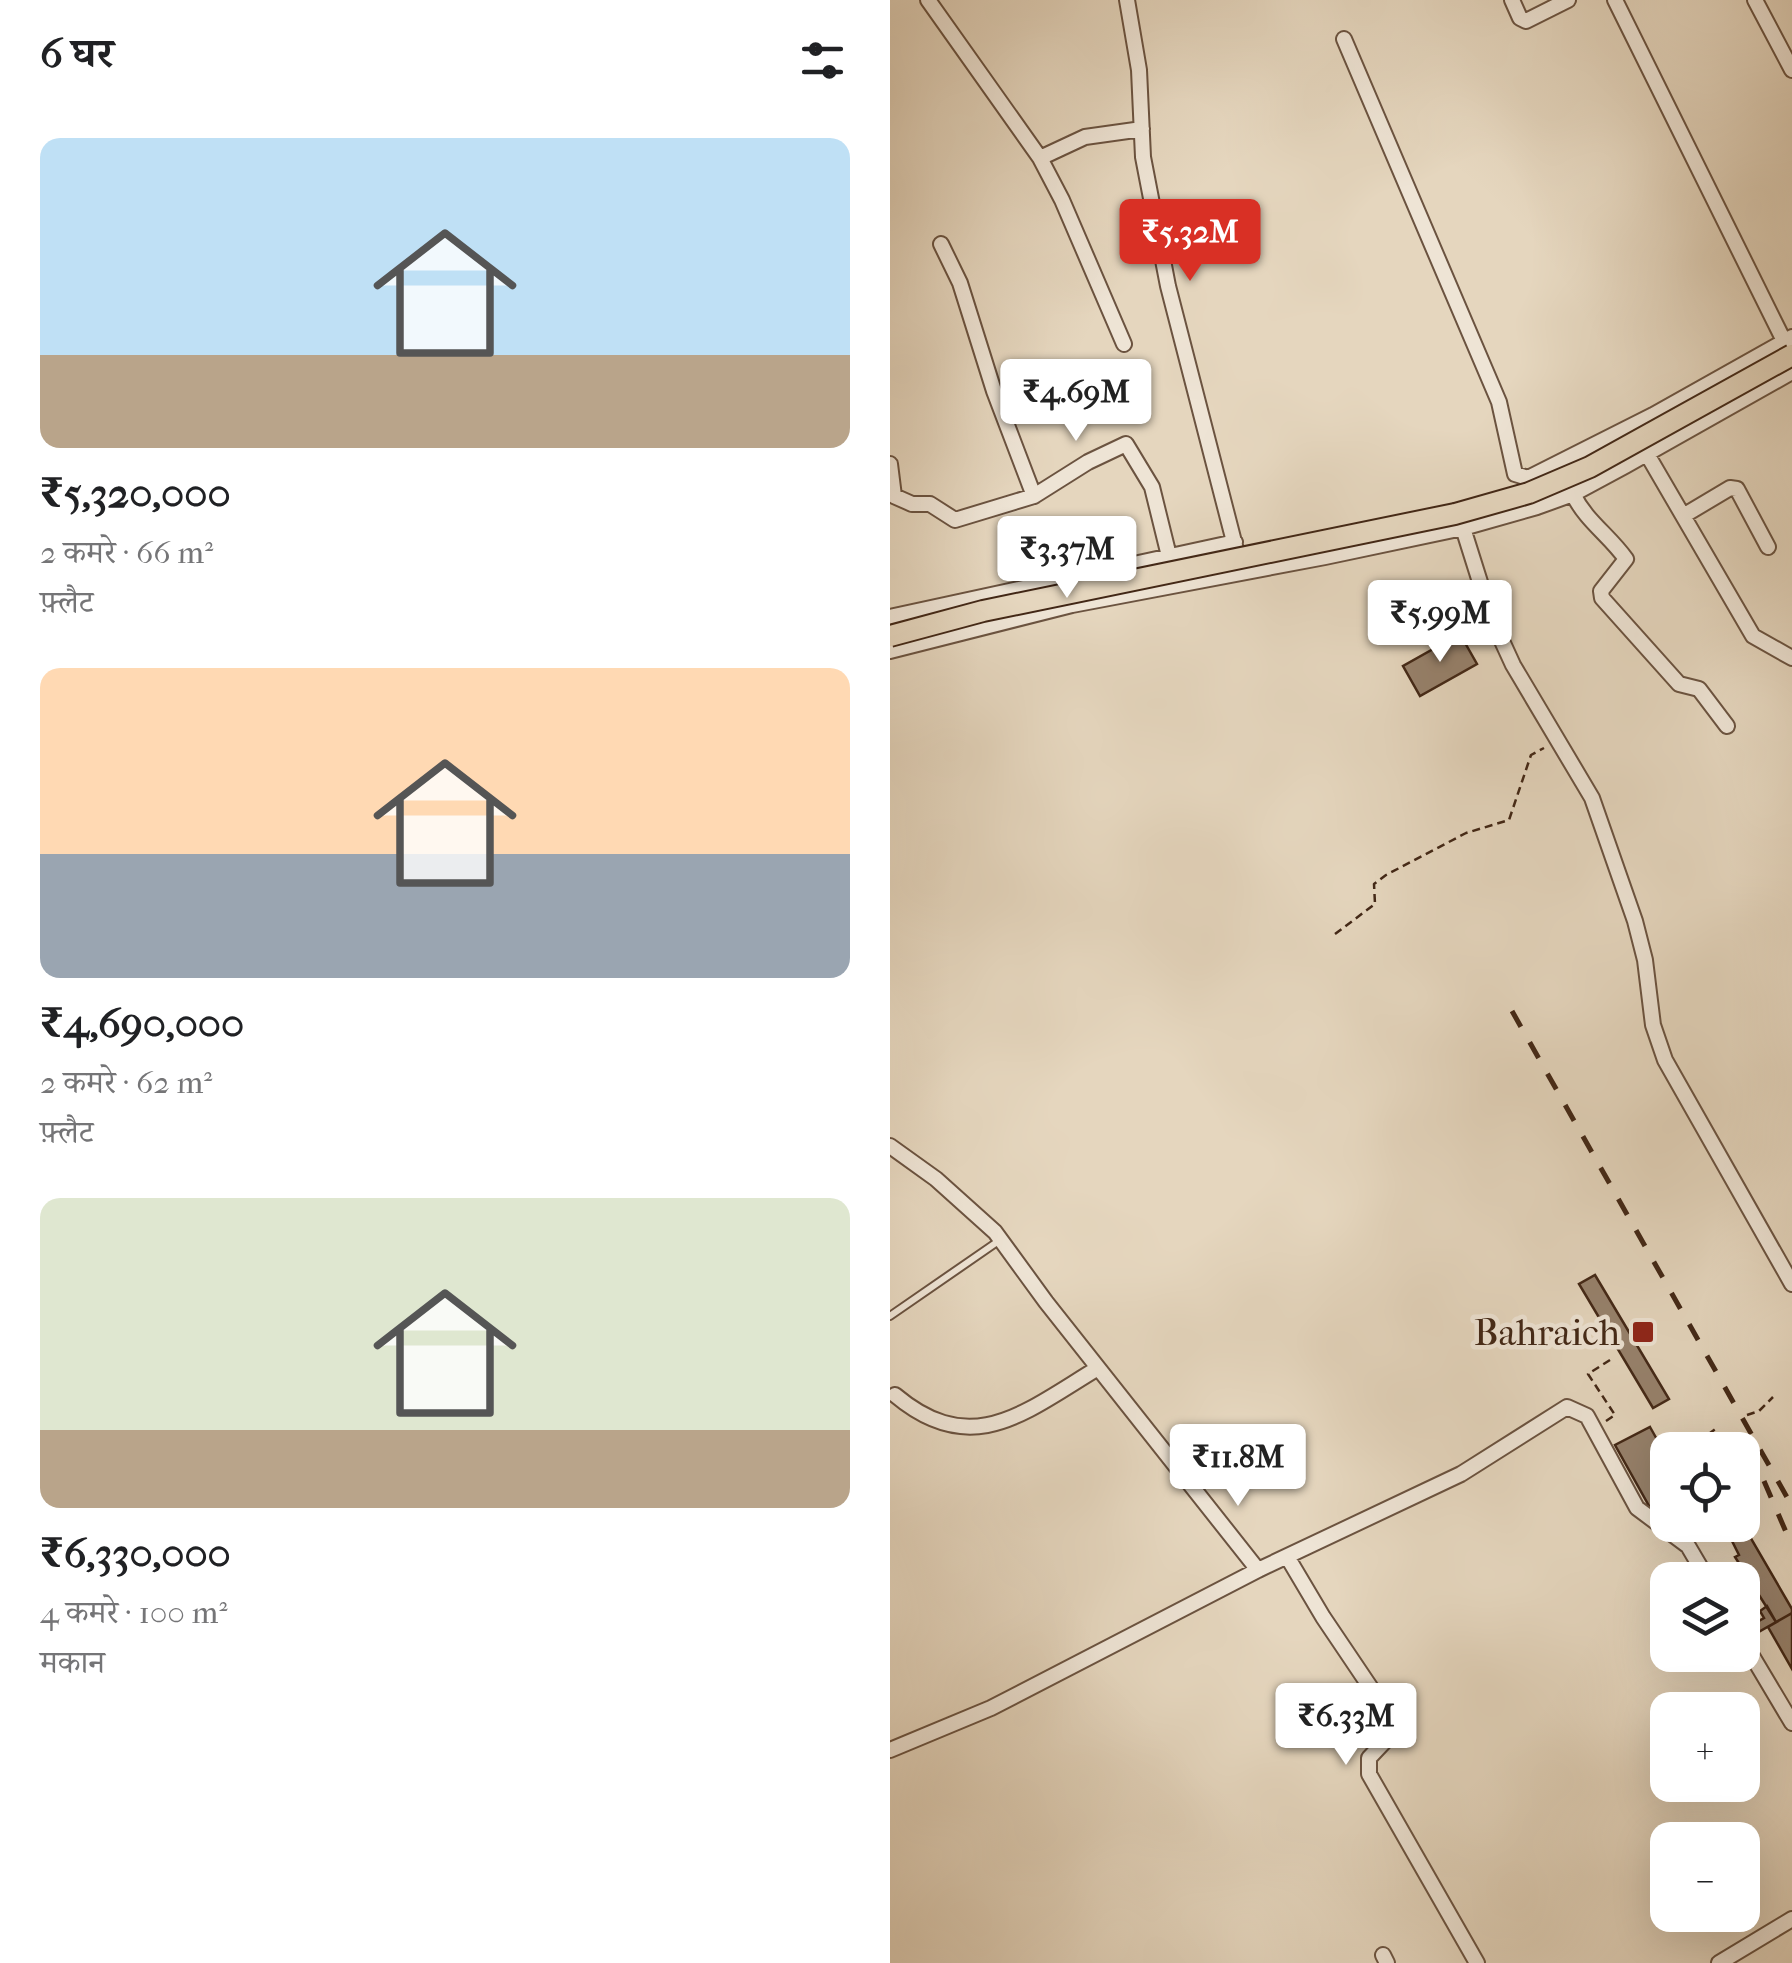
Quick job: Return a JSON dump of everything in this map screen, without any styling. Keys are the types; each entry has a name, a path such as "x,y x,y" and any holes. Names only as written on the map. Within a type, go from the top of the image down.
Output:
{"main road":[{"path":"890,636 983,611 1456,514 1529,493 1590,467 1790,344"}],"street":[{"path":"928,0 1040,158 1124,344"},
{"path":"1127,0 1139,70 1143,157 1168,286 1241,571"},
{"path":"1512,0 1520,18 1526,21 1568,0"},
{"path":"1344,39 1500,402 1516,474 1528,478 1790,344 1615,0"},
{"path":"1756,0 1792,70"},
{"path":"1040,158 1085,137 1142,129"},
{"path":"941,244 960,282 994,390 1034,496"},
{"path":"890,651 1000,621 1463,528 1573,494 1792,372"},
{"path":"890,464 894,496 912,504 930,504 954,520 1034,496 1088,462 1126,444 1158,504 1169,556"},
{"path":"1647,454 1753,636 1792,658"},
{"path":"1683,516 1730,488 1737,488 1768,547"},
{"path":"1573,494 1582,513 1608,536 1626,560 1602,590 1602,598 1679,684 1699,689 1727,726"},
{"path":"1463,528 1491,617 1513,665 1592,798 1635,921 1657,1042 1704,1132 1791,1280"},
{"path":"890,617 1235,542"},
{"path":"890,1146 936,1178 1000,1240 1258,1570"},
{"path":"894,1396 937,1424 974,1427 1022,1412 1098,1368"},
{"path":"890,1750 991,1708 1258,1570 1461,1474 1567,1407 1588,1416 1596,1427 1638,1508 1688,1546 1697,1562"},
{"path":"1288,1558 1386,1712 1389,1731 1369,1758 1369,1774 1477,1963"},
{"path":"1760,1669 1792,1723"},
{"path":"1720,1963 1792,1920"}],"lane":[{"path":"890,1316 1000,1240"}],"path":[{"path":"1335,934 1375,904 1374,884 1386,875 1466,833 1509,820 1531,754 1559,741"},
{"path":"1596,1427 1615,1415 1588,1374 1610,1360"},
{"path":"1746,1415 1760,1412 1773,1397"},
{"path":"1711,1432 1718,1427"}],"building":[{"path":"1460,634 1477,664 1420,696 1403,666"},
{"name":"Bahraich","path":"1595,1275 1669,1399 1653,1408 1579,1284"},
{"path":"1650,1427 1653,1432 1650,1508 1615,1445"},
{"path":"1732,1542 1753,1542 1792,1613 1776,1622 1760,1597 1760,1562 1738,1562 1735,1557 1739,1555"},
{"path":"1767,1606 1776,1622 1760,1631 1760,1620 1764,1618 1760,1611"},
{"path":"1792,1613 1792,1669 1768,1627"}],"railway":[{"path":"1512,1011 1792,1506"},
{"path":"1764,1481 1792,1546"}],"place":[{"name":"Bahraich","path":"1643,1332"}]}
